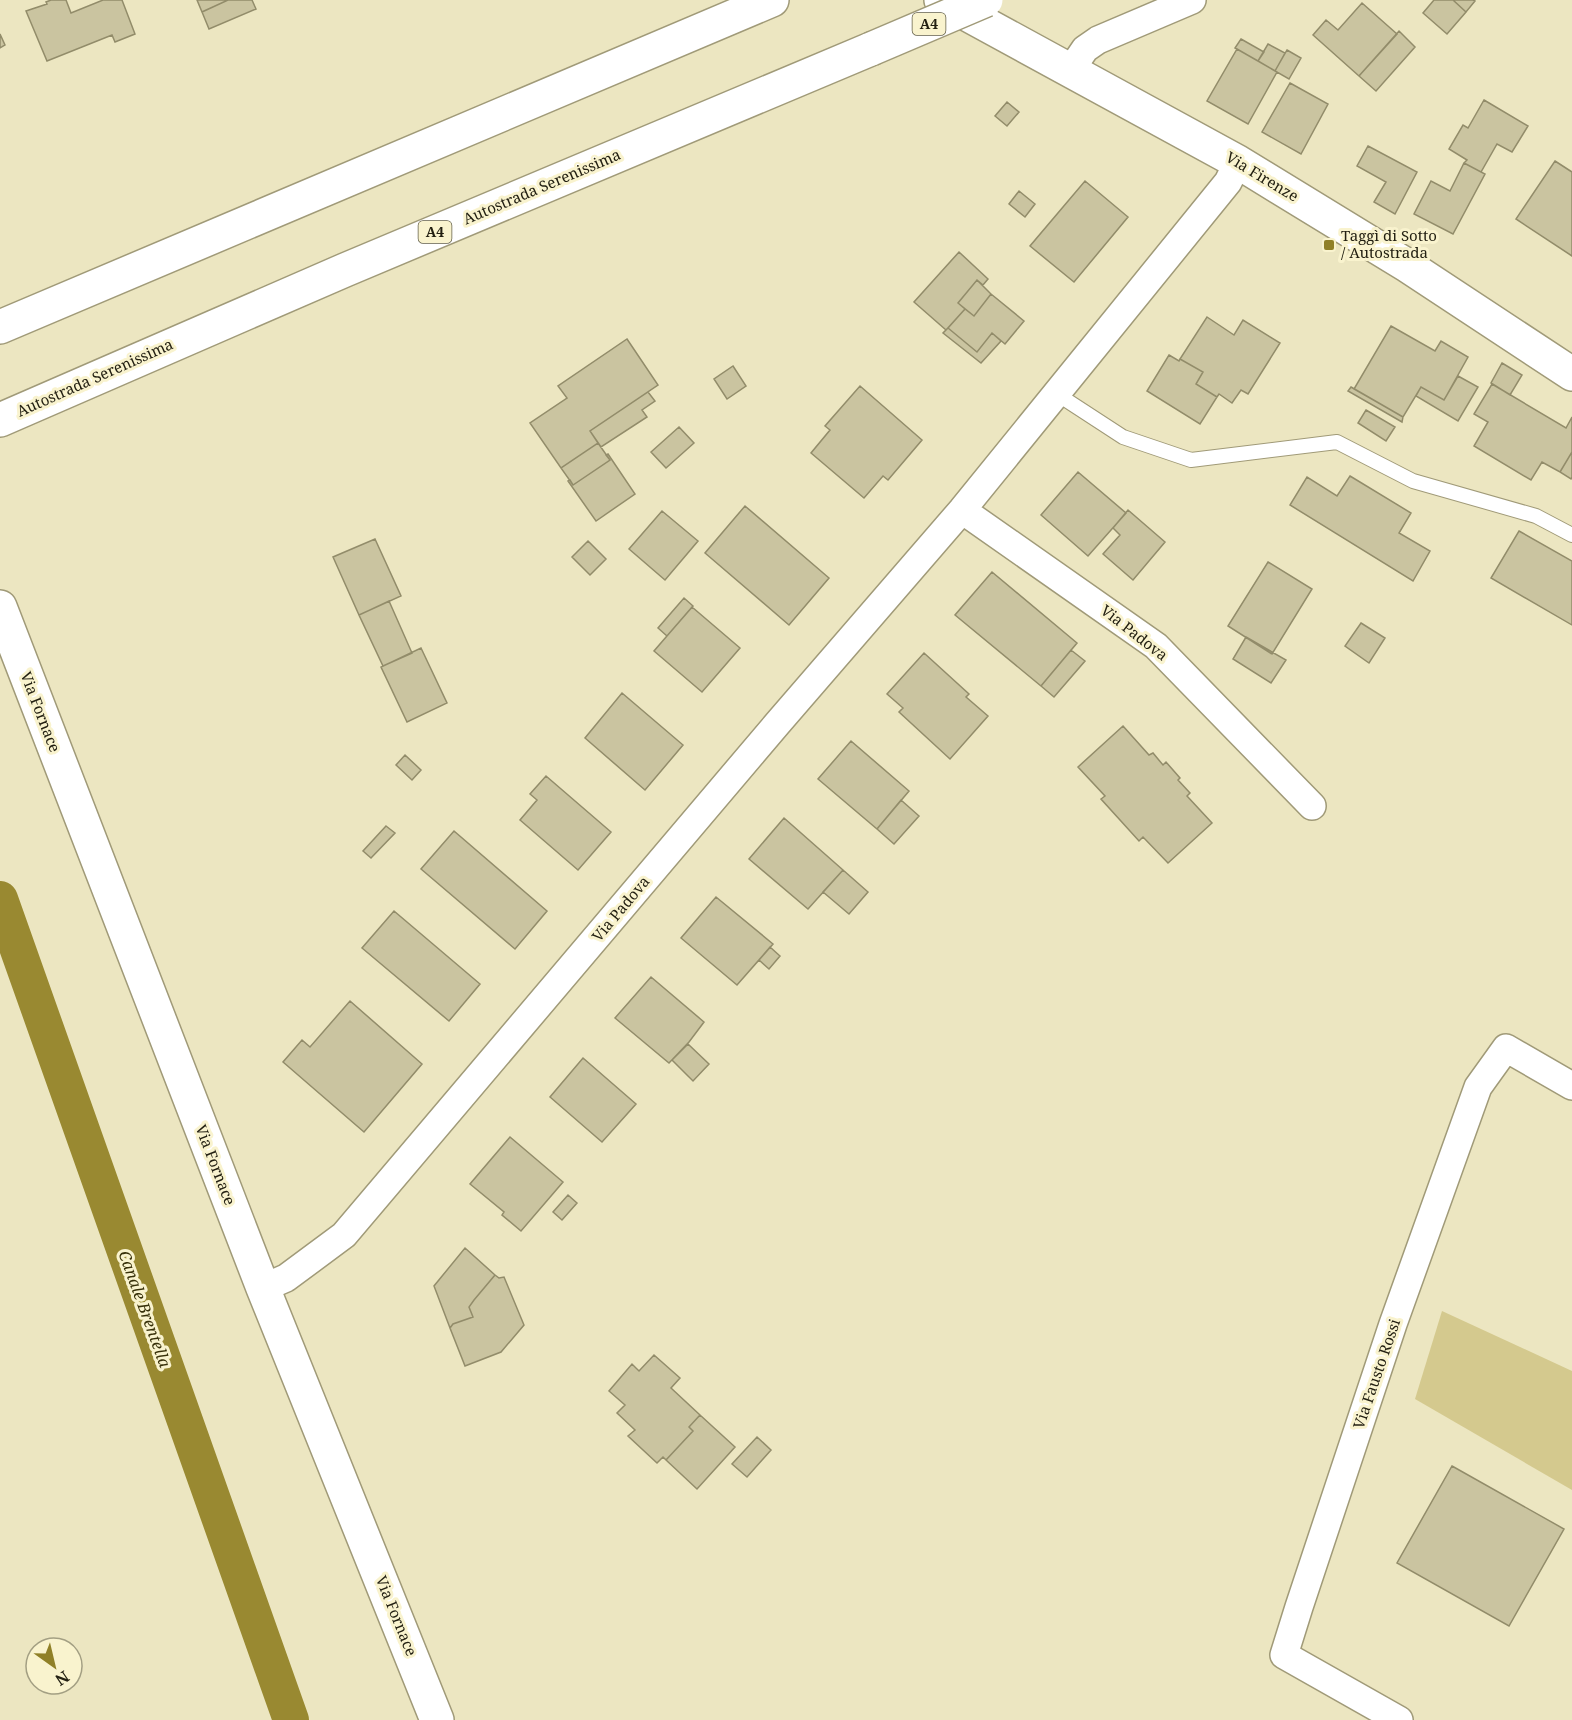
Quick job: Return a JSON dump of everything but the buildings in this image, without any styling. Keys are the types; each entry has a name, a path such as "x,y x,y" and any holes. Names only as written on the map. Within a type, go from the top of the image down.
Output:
{"main road":[{"path":"0,327 772,0"},
{"name":"Via Firenze","path":"941,0 1238,162 1408,266 1572,374"},
{"name":"Autostrada Serenissima","path":"0,420 345,270 986,0"},
{"name":"Via Fornace","path":"0,607 263,1288 437,1720"}],"street":[{"path":"1070,71 1085,49 1098,40 1192,0"},
{"name":"Via Padova","path":"263,1288 286,1278 344,1235 777,724 962,510 1228,182 1238,162"},
{"name":"Via Padova","path":"962,510 1156,646 1312,806"},
{"name":"Via Fausto Rossi","path":"1399,1720 1284,1655 1393,1324 1478,1087 1506,1048 1572,1086"}],"lane":[{"path":"1057,394 1123,437 1191,460 1337,442 1413,481 1536,516 1572,535"}],"shaded area":[{"path":"1442,1311 1572,1371 1572,1490 1415,1399"}],"waterway":[{"name":"Canale Brentella","path":"0,899 291,1720"}],"place":[{"name":"Taggì di Sotto / Autostrada","path":"1329,245"}]}
